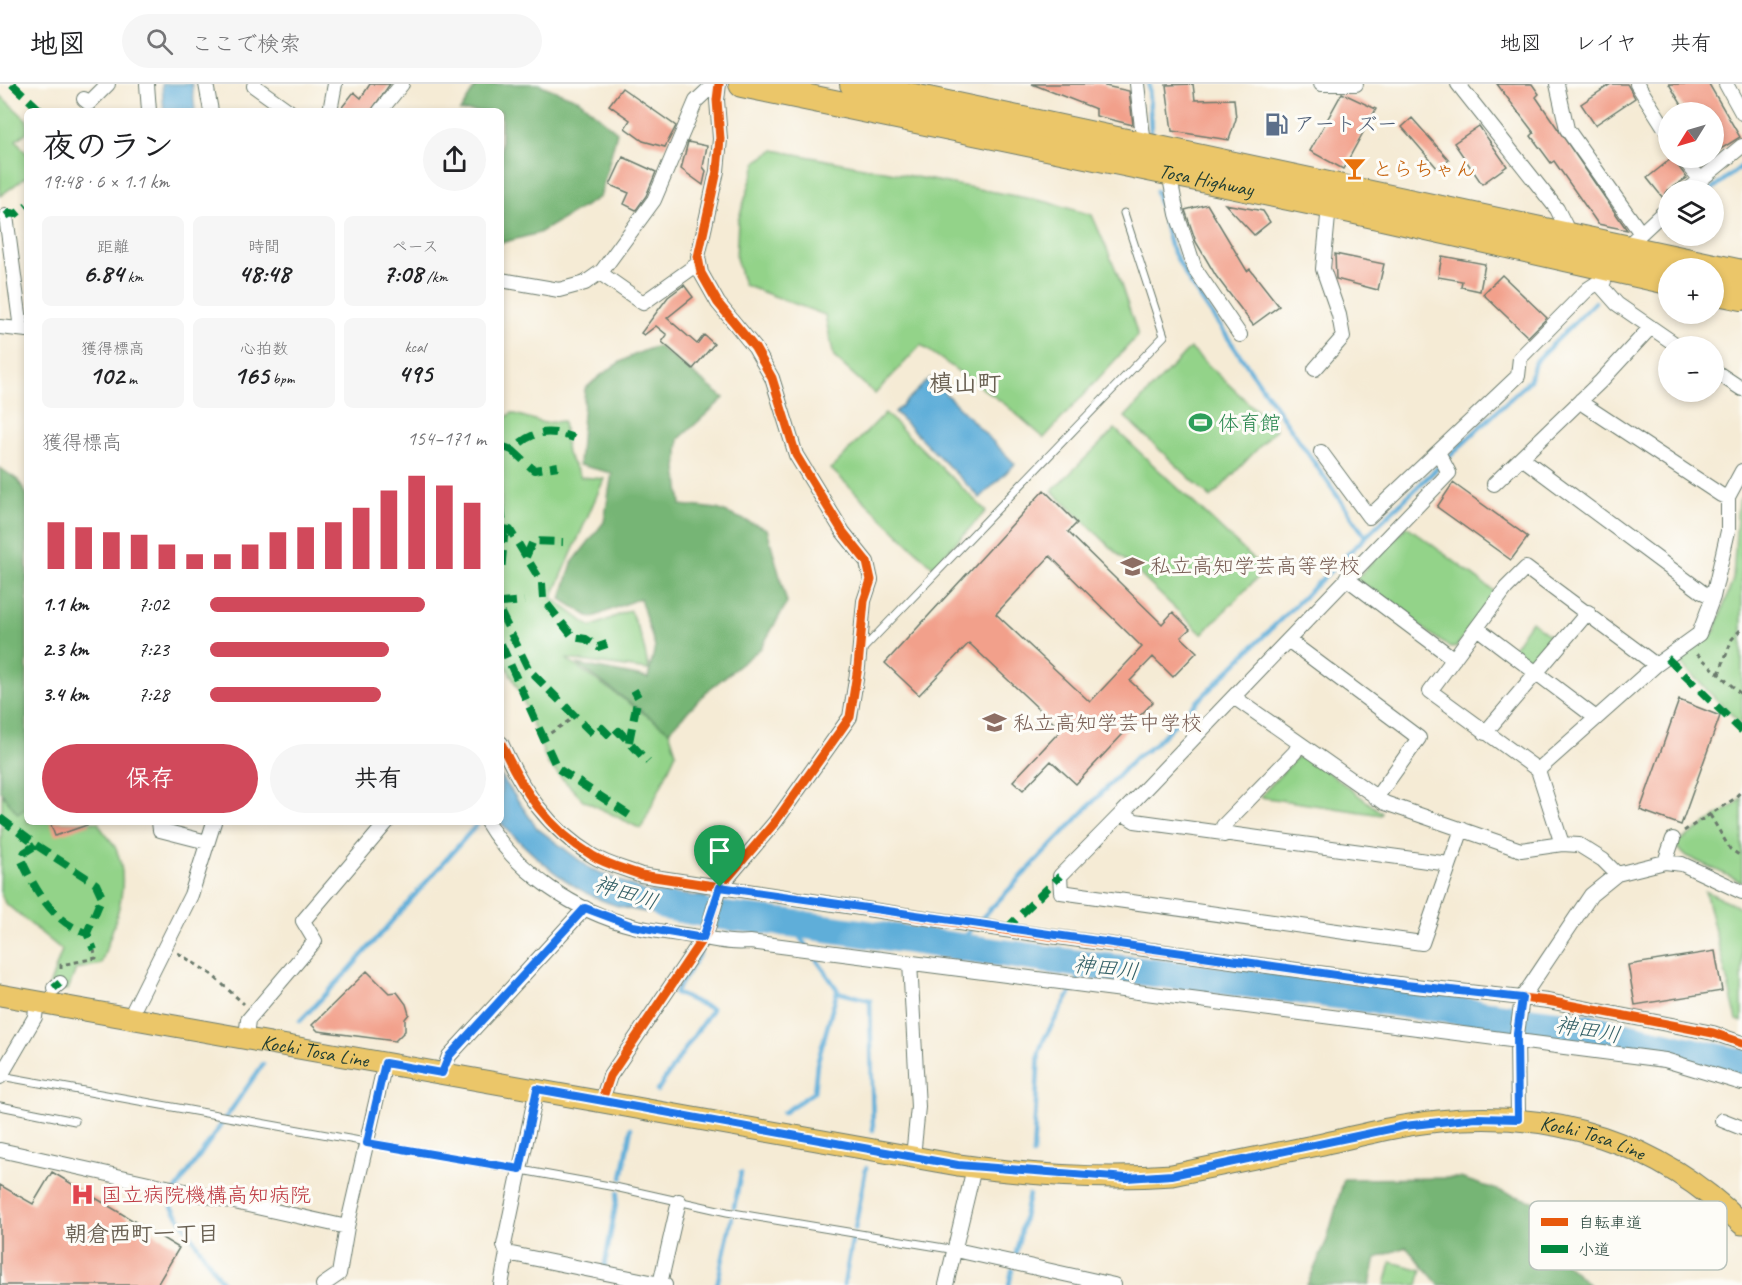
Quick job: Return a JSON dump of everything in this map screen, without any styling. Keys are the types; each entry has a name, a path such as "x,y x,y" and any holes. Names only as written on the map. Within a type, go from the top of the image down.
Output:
{"highway":[{"name":"Tosa Highway","path":"742,84 1329,206 1619,257 1742,273"},
{"name":"Tosa Highway","path":"853,84 1567,236 1658,275"},
{"path":"1724,293 1742,297"}],"main road":[{"name":"Kochi Tosa Line","path":"0,995 974,1167 1127,1178 1172,1175 1415,1125 1476,1118 1518,1119 1563,1125 1637,1151 1717,1201"}],"street":[{"path":"84,99 88,103 108,84"},
{"path":"147,84 149,108"},
{"path":"206,84 210,108"},
{"path":"255,84 254,86 285,108"},
{"path":"331,108 335,84"},
{"path":"382,108 402,84"},
{"path":"504,281 559,290 585,283 600,273 654,200 696,101 714,84"},
{"path":"602,1100 610,1076 705,935 720,890 776,821 850,717 864,601 871,580 867,562 843,532 796,456 772,378 755,348 718,303 701,273 698,256 717,171 720,139 717,100 719,84"},
{"path":"1137,84 1144,146"},
{"path":"1321,84 1356,84"},
{"path":"1458,84 1506,148 1557,209 1565,225 1567,236"},
{"path":"1557,84 1567,129 1619,257"},
{"path":"1637,84 1658,117"},
{"path":"1726,84 1742,113"},
{"path":"1691,168 1701,180 1742,146"},
{"path":"1169,172 1177,214 1195,269 1240,335"},
{"path":"1315,369 1343,337 1339,315 1323,269 1329,206"},
{"path":"0,327 24,330 6,216"},
{"path":"1321,452 1369,517 1442,459 1518,376 1520,358 1658,218"},
{"path":"1619,257 1602,287 1617,304 1662,336"},
{"path":"600,273 643,303 699,263"},
{"path":"1494,484 1581,400 1650,328"},
{"path":"1724,377 1742,389"},
{"path":"1581,400 1586,406 1721,495 1728,497"},
{"path":"1522,458 1702,592 1713,597"},
{"path":"1442,459 1449,473 1346,578 1235,698 1060,876 1061,892 1422,943 1462,829"},
{"path":"1538,770 1656,665 1699,634 1713,597 1728,531 1728,497 1742,471"},
{"path":"1562,844 1538,770 1430,691 1506,588 1526,568 1588,612 1656,665"},
{"path":"1346,578 1454,659"},
{"path":"1485,733 1588,612"},
{"path":"1477,628 1596,718"},
{"path":"1288,640 1419,738 1376,798"},
{"path":"1235,698 1376,798 1521,850 1562,844 1579,845 1603,860 1617,874"},
{"path":"1224,835 1223,826 1295,752 1299,743"},
{"path":"504,750 517,779 547,820 595,858 641,875 720,890 1521,1000 1694,1029 1742,1043"},
{"path":"1122,813 1135,821 1224,835 1449,864"},
{"path":"159,825 160,830 207,842"},
{"path":"129,1019 191,895 213,825"},
{"path":"246,1037 248,1020 315,941 303,921 384,825"},
{"path":"489,825 519,861 549,887 585,908 633,926 705,935 731,944 750,942 1077,986 1517,1037 1665,1060 1742,1083"},
{"path":"1665,862 1673,838"},
{"path":"1518,1119 1517,1037 1521,1000 1585,902 1617,874 1665,862 1683,864 1742,891"},
{"path":"442,1073 449,1056 585,908"},
{"path":"910,963 918,1107 913,1157"},
{"path":"0,1076 35,1017 37,1001"},
{"path":"323,1285 339,1274 347,1227 385,1063"},
{"path":"501,1285 507,1253 504,1245 537,1089"},
{"path":"1722,1120 1742,1128"},
{"path":"0,1150 347,1227"},
{"path":"946,1285 974,1167"},
{"path":"507,1253 663,1284 679,1201"},
{"path":"956,1250 1114,1285"}],"lane":[{"path":"859,653 1164,336 1124,213"},
{"path":"0,1076 520,1169 727,1212 956,1250"},
{"path":"0,1106 75,1121"}],"path":[{"path":"1719,674 1732,639 1742,628"},
{"path":"1686,644 1742,695"},
{"path":"543,738 576,716"},
{"path":"1673,838 1734,800 1742,790"},
{"path":"1710,814 1730,849 1742,857"},
{"path":"165,944 210,974 254,1013"},
{"path":"57,985 62,965 96,958 94,950"}],"green space":[{"path":"477,84 538,84 579,100 617,132 600,197 539,233 504,242 504,108 462,108"},
{"path":"0,95 24,117 24,134 16,140 24,150 24,178 0,196"},
{"path":"774,150 1047,202 1092,215 1116,270 1138,335 1044,438 1006,405 921,345 875,394 834,357 825,315 744,285 736,258 738,221 757,161"},
{"path":"658,346 724,398 679,439 677,468 681,505 717,509 767,529 787,603 761,648 707,691 669,731 577,664 648,678 655,647 640,598 591,618 561,599 572,563 604,522 612,473 579,465 585,389 619,363"},
{"name":"体育館","path":"1190,348 1276,429 1211,498 1125,417"},
{"path":"512,413 544,423 563,421 567,454 581,477 604,479 552,598 591,627 630,610 642,639 649,670 566,659 669,731 676,753 641,829 583,800 548,764 521,695 504,662 504,419"},
{"path":"885,413 986,511 933,567 831,469"},
{"path":"1115,429 1265,570 1202,634 1052,491"},
{"path":"0,468 18,480 24,490 24,809 18,814 0,791"},
{"path":"1742,497 1742,725 1679,662 1715,631 1733,579 1738,502"},
{"path":"1407,526 1495,592 1457,646 1450,648 1356,579"},
{"path":"1531,621 1558,642 1537,666 1513,648"},
{"path":"1297,757 1308,757 1382,813 1381,815 1260,797"},
{"path":"2,794 18,813 24,809 24,825 100,825 116,849 121,863 122,878 119,907 101,964 76,969 68,990 49,987 62,950 5,903 0,891"},
{"path":"1742,797 1742,882 1686,856 1674,845 1737,803"},
{"path":"1705,891 1742,908 1742,1022 1737,1020"},
{"path":"1460,1178 1532,1201 1529,1201 1529,1270 1573,1270 1589,1285 1439,1285 1406,1247 1376,1258 1370,1285 1307,1285 1327,1240 1344,1179"},
{"path":"1391,1262 1422,1270 1418,1285 1385,1285"}],"water":[{"path":"162,84 192,84 195,108 164,108"},
{"path":"930,378 1015,464 980,498 895,412"},
{"path":"504,780 537,828 591,869 647,892 707,897 699,919 625,908 606,902 573,885 528,849 503,825"}],"building":[{"path":"370,84 390,84 373,108 341,108 354,92 361,98"},
{"path":"1032,84 1106,84 1105,86 1129,91 1133,125 1096,116 1096,109"},
{"path":"1193,84 1195,100 1234,99 1236,119 1229,140 1172,131 1166,85"},
{"path":"1497,84 1532,84 1539,94 1536,97 1627,230 1598,224 1554,161 1551,163 1531,136 1534,133"},
{"path":"1611,84 1627,84 1635,98 1595,125 1581,104"},
{"path":"1669,84 1709,84 1720,102 1680,102"},
{"path":"622,88 676,126 665,147 643,141 625,128 630,120 609,105"},
{"path":"1342,93 1376,109 1343,169 1310,151"},
{"path":"1724,110 1740,137 1724,147"},
{"path":"1412,118 1449,160 1438,169 1402,127"},
{"path":"1479,126 1507,166 1482,184 1454,143"},
{"path":"688,142 707,146 703,167 706,171 703,185 681,169"},
{"path":"623,157 656,172 646,196 636,210 624,204 629,193 610,185"},
{"path":"1660,168 1680,168 1687,178 1658,180 1658,192 1647,178"},
{"path":"1207,204 1247,271 1250,269 1279,306 1253,325 1216,276 1196,242 1185,210"},
{"path":"1225,204 1263,211 1270,222 1254,235"},
{"path":"1335,254 1384,264 1378,290 1336,279"},
{"path":"1442,256 1485,264 1480,291 1461,287 1462,281 1438,277"},
{"path":"1502,275 1547,318 1528,337 1483,294"},
{"path":"684,285 693,297 667,318 697,344 704,335 714,344 693,369 662,342 667,335 656,326 644,335 641,333 668,297"},
{"path":"1453,483 1528,537 1511,560 1437,507"},
{"path":"1044,490 1077,523 1068,532 1162,624 1173,612 1190,629 1181,637 1197,652 1173,677 1153,657 1130,681 1153,702 1076,784 1051,761 1023,790 1013,781 1061,730 969,643 919,695 885,663","holes":["1050,556 1142,647 1090,702 996,614"]},
{"path":"1679,700 1720,716 1681,825 1640,810"},
{"path":"51,825 87,825 55,836"},
{"path":"1715,951 1722,991 1635,1005 1628,965"},
{"path":"367,971 389,993 397,992 406,1004 409,1014 405,1019 405,1031 395,1041 318,1031 312,1025"},
{"path":"52,1172 179,1248 157,1285 0,1285 0,1185 33,1204"}],"waterway":[{"path":"1149,84 1151,132"},
{"path":"1724,180 1742,166"},
{"path":"1156,191 1170,245 1190,283 1365,536"},
{"path":"979,921 1135,758 1154,745 1340,561 1530,380 1535,362 1595,302"},
{"path":"300,1021 349,970 476,825"},
{"name":"神田川","path":"664,906 714,915 790,923 1087,965 1284,988 1595,1029 1742,1063"},
{"path":"790,923 806,946"},
{"path":"955,947 970,931"},
{"path":"657,1091 712,1009 675,993 700,953"},
{"path":"783,1113 814,1092 817,1064 837,992 814,956"},
{"path":"1077,982 1087,965"},
{"path":"1033,1154 1039,1052 1072,990"},
{"path":"837,992 870,1000 873,1130"},
{"path":"224,1285 172,1207 171,1197 263,1064"},
{"path":"622,1178 631,1128"},
{"path":"855,1229 866,1168"},
{"path":"734,1207 741,1173"},
{"path":"604,1269 618,1193"},
{"path":"1015,1257 1029,1195"},
{"path":"717,1285 732,1217"},
{"path":"844,1285 853,1236"},
{"path":"1009,1285 1012,1270"}],"marked path":[{"path":"12,84 38,108"},
{"path":"6,216 10,213 16,214 24,207"},
{"path":"504,447 512,450 526,439 540,433 556,433 574,438"},
{"path":"512,450 534,470 558,466"},
{"path":"504,529 510,530 542,583 543,599 573,637 586,639 598,647 607,644"},
{"path":"526,557 533,541 563,542"},
{"path":"504,603 524,601"},
{"path":"504,619 529,670 593,734 602,728 612,738 619,731 648,762"},
{"path":"504,651 557,768 632,817"},
{"path":"1667,658 1742,731"},
{"path":"629,742 638,697 634,690"},
{"path":"0,818 36,845 25,852 21,859 46,903 65,922 87,933"},
{"path":"36,845 96,884 102,897 87,933 94,950"},
{"path":"1005,930 1060,876"},
{"path":"54,988 60,983"}],"cycle path":[{"path":"602,1100 610,1076 707,932 720,887 776,821 850,717 858,667 864,601 871,580 867,562 843,532 796,455 772,378 755,348 718,303 701,273 698,257 717,171 720,139 717,100 719,84"},
{"path":"504,749 527,792 563,834 598,859 641,875 1005,930 1406,985 1548,1001 1713,1033 1742,1043"}],"place":[{"name":"アートズー","path":"1276,124"},
{"name":"とらちゃん","path":"1354,169"},
{"name":"体育館","path":"1200,423"},
{"name":"私立高知学芸高等学校","path":"1132,566"},
{"name":"私立高知学芸中学校","path":"995,723"},
{"name":"国立病院機構高知病院","path":"83,1195"}],"district":[{"name":"槙山町","path":"965,383"},
{"name":"朝倉西町一丁目","path":"142,1234"}],"route":[{"path":"720,887 1005,930 1406,985 1522,998 1517,1034 1518,1119 1476,1118 1437,1121 1172,1175 1127,1178 1077,1176 958,1165 537,1089 520,1169 367,1143 385,1063 442,1073 449,1056 585,908 633,926 703,938 707,932 720,887"}]}
